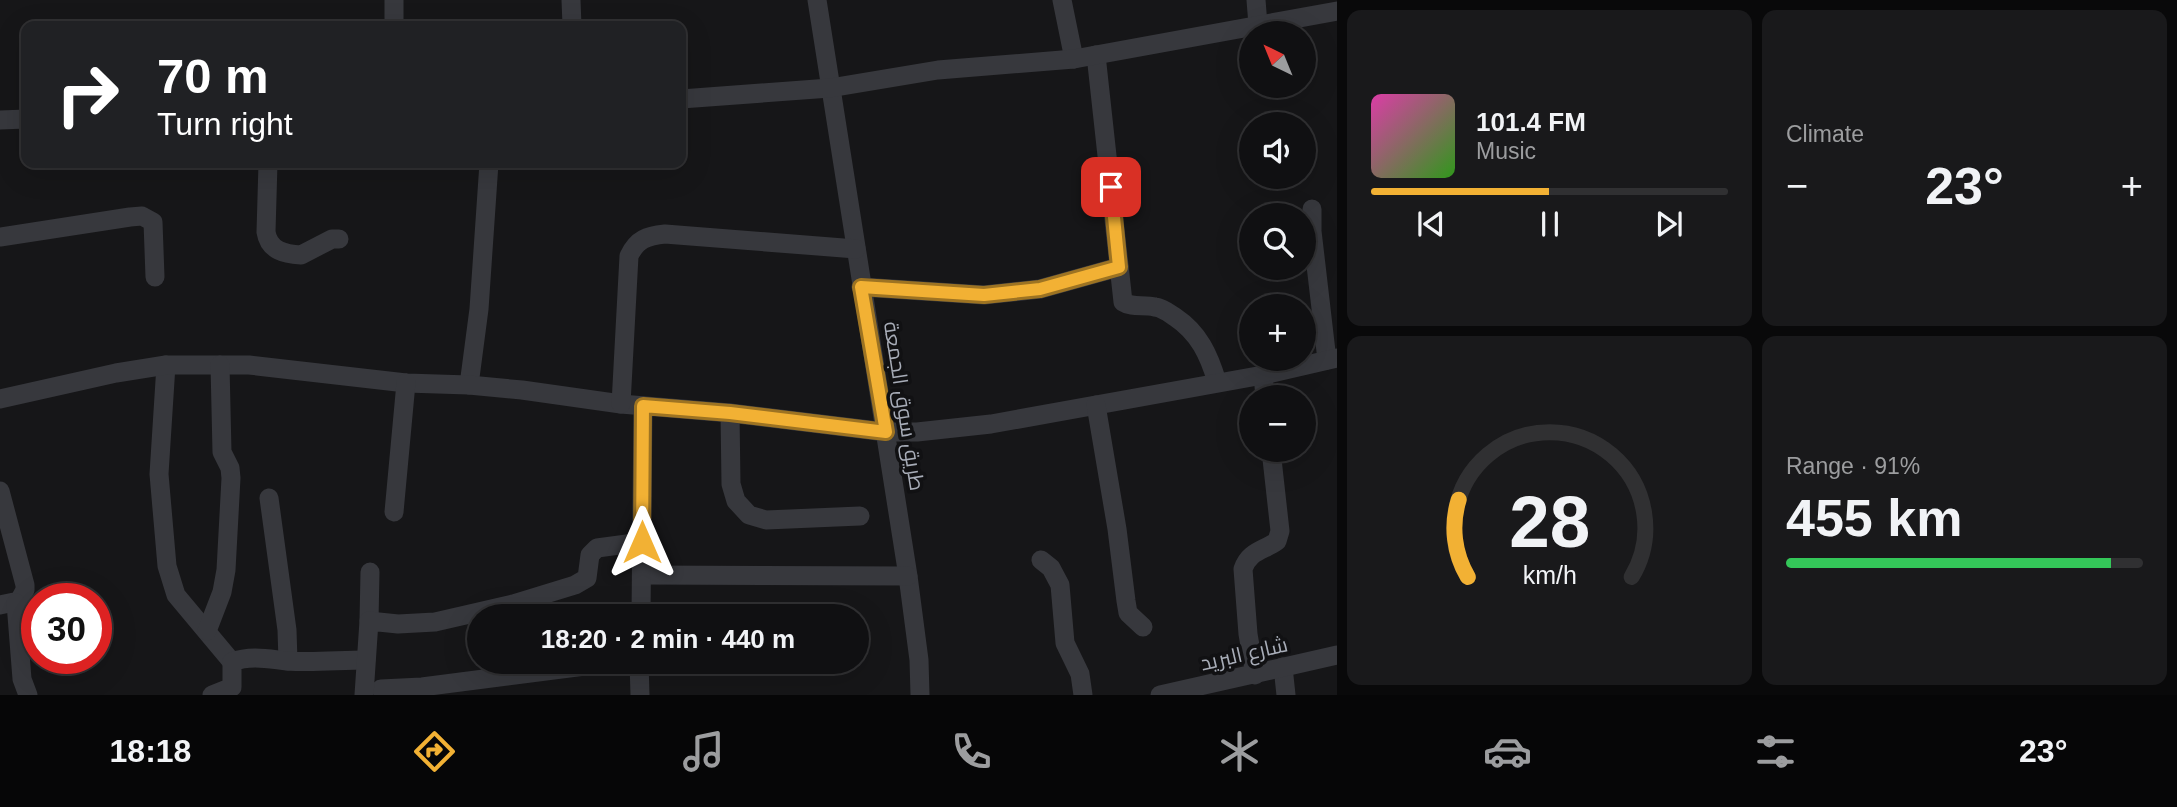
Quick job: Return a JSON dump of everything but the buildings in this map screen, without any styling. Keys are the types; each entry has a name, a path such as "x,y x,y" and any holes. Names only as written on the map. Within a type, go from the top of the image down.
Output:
{"street":[{"path":"394,0 394,21"},
{"path":"571,0 572,21"},
{"name":"طريق سوق الجمعة","path":"817,0 908,576 919,660 920,695"},
{"path":"1062,0 1074,59"},
{"path":"1256,0 1258,21"},
{"path":"1281,21 1337,11"},
{"path":"686,99 830,88 938,70 1074,59 1239,29"},
{"path":"1096,55 1121,297 1125,304 1159,308 1186,324 1199,339 1217,382"},
{"path":"0,120 21,119"},
{"path":"268,168 266,232 269,243 275,249 301,255 332,239 339,239"},
{"path":"469,385 479,309 489,168"},
{"path":"0,237 98,221 146,217 153,222 155,277"},
{"path":"621,404 629,256 639,240 649,235 665,234 856,249"},
{"path":"0,399 116,373 166,365 249,365 406,383 469,385 886,432 956,429 1097,405 1332,359 1316,257"},
{"path":"861,287 984,295 1040,289 1119,267"},
{"path":"166,365 159,474 163,540 176,595 232,662 232,687 212,695"},
{"path":"207,631 222,592 226,570 231,478 230,468 222,452 220,365"},
{"path":"1263,374 1264,385"},
{"path":"394,512 406,383"},
{"path":"1097,405 1128,613 1143,627"},
{"path":"642,604 643,406"},
{"path":"730,413 731,484 736,500 749,515 766,520 860,516"},
{"path":"1255,675 1248,634 1243,569 1246,560 1254,552 1277,541 1280,531 1272,462"},
{"path":"0,491 25,585 22,596 8,604 22,680 28,695"},
{"path":"269,498 287,630 288,661"},
{"path":"369,621 398,624 435,622 513,604 575,585 587,578 590,555 597,548 642,542"},
{"path":"1041,561 1051,568 1059,585 1065,643 1080,674 1083,695"},
{"path":"370,572 366,660 372,692 523,674"},
{"path":"643,575 908,576"},
{"name":"شارع البريد","path":"1160,695 1337,655"},
{"path":"232,662 258,657 288,661 366,660"},
{"path":"1283,667 1286,695"},
{"path":"639,674 640,695"}],"route":[{"path":"642,542 643,406 730,413 886,432 861,287 984,295 1040,289 1110,271 1119,267 1111,187"}]}
